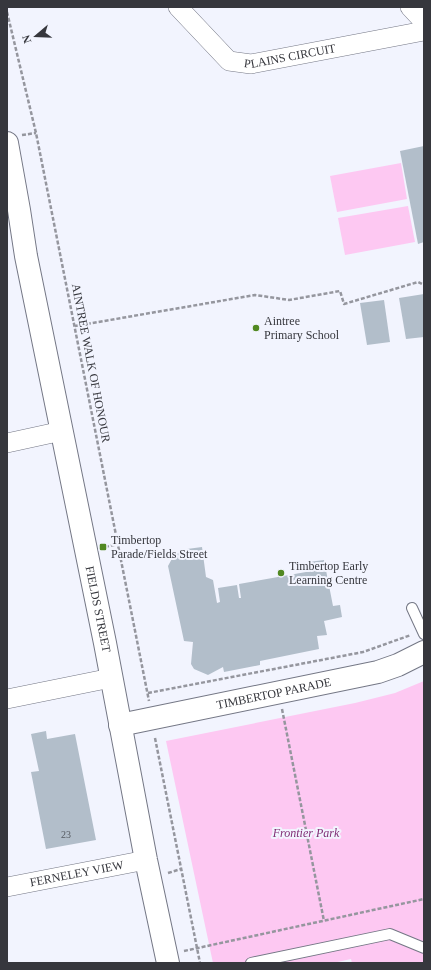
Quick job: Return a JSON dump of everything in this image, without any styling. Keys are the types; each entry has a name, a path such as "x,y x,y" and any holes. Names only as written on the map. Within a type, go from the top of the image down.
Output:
{"street":[{"name":"PLAINS CIRCUIT","path":"178,7 229,61 251,64 424,31"},
{"path":"410,7 424,22"},
{"name":"FIELDS STREET","path":"7,143 13,206 26,256 62,431 146,860 167,959"},
{"path":"7,443 62,431"},
{"name":"TIMBERTOP PARADE","path":"120,725 378,672 398,665 424,652"},
{"path":"8,695 111,678"},
{"name":"FERNELEY VIEW","path":"7,887 146,860"}],"lane":[{"path":"412,608 422,631"},
{"path":"251,963 390,934 424,948"}],"path":[{"name":"AINTREE WALK OF HONOUR","path":"7,12 36,133 200,963"},
{"path":"74,326 255,295 289,300 340,291 344,304 418,282 424,285"},
{"path":"148,694 363,652 422,631"},
{"path":"273,670 279,693 324,921"},
{"path":"167,959 197,948 424,899"}],"green space":[{"path":"401,163 407,199 337,212 330,176"},
{"path":"408,206 415,242 345,255 338,218"},
{"name":"Frontier Park","path":"424,681 424,963 352,963 351,959 333,963 213,963 166,741 355,703 395,693"}],"building":[{"path":"424,146 424,242 418,244 400,151"},
{"path":"424,294 424,337 406,339 399,298"},
{"path":"384,300 390,342 367,345 360,303"},
{"path":"202,547 206,577 213,580 217,603 220,602 218,588 237,585 239,598 241,598 239,584 306,572 309,562 324,560 333,606 340,605 342,617 324,621 327,635 317,636 319,649 260,661 260,665 224,672 223,667 208,675 194,669 191,664 193,642 184,641 168,566 174,555 187,549"},
{"path":"46,731 47,739 75,734 96,840 46,849 31,772 39,771 31,734"}],"place":[{"name":"Aintree Primary School","path":"256,328"},
{"name":"Timbertop Parade/Fields Street","path":"103,547"},
{"name":"Timbertop Early Learning Centre","path":"281,573"}]}
